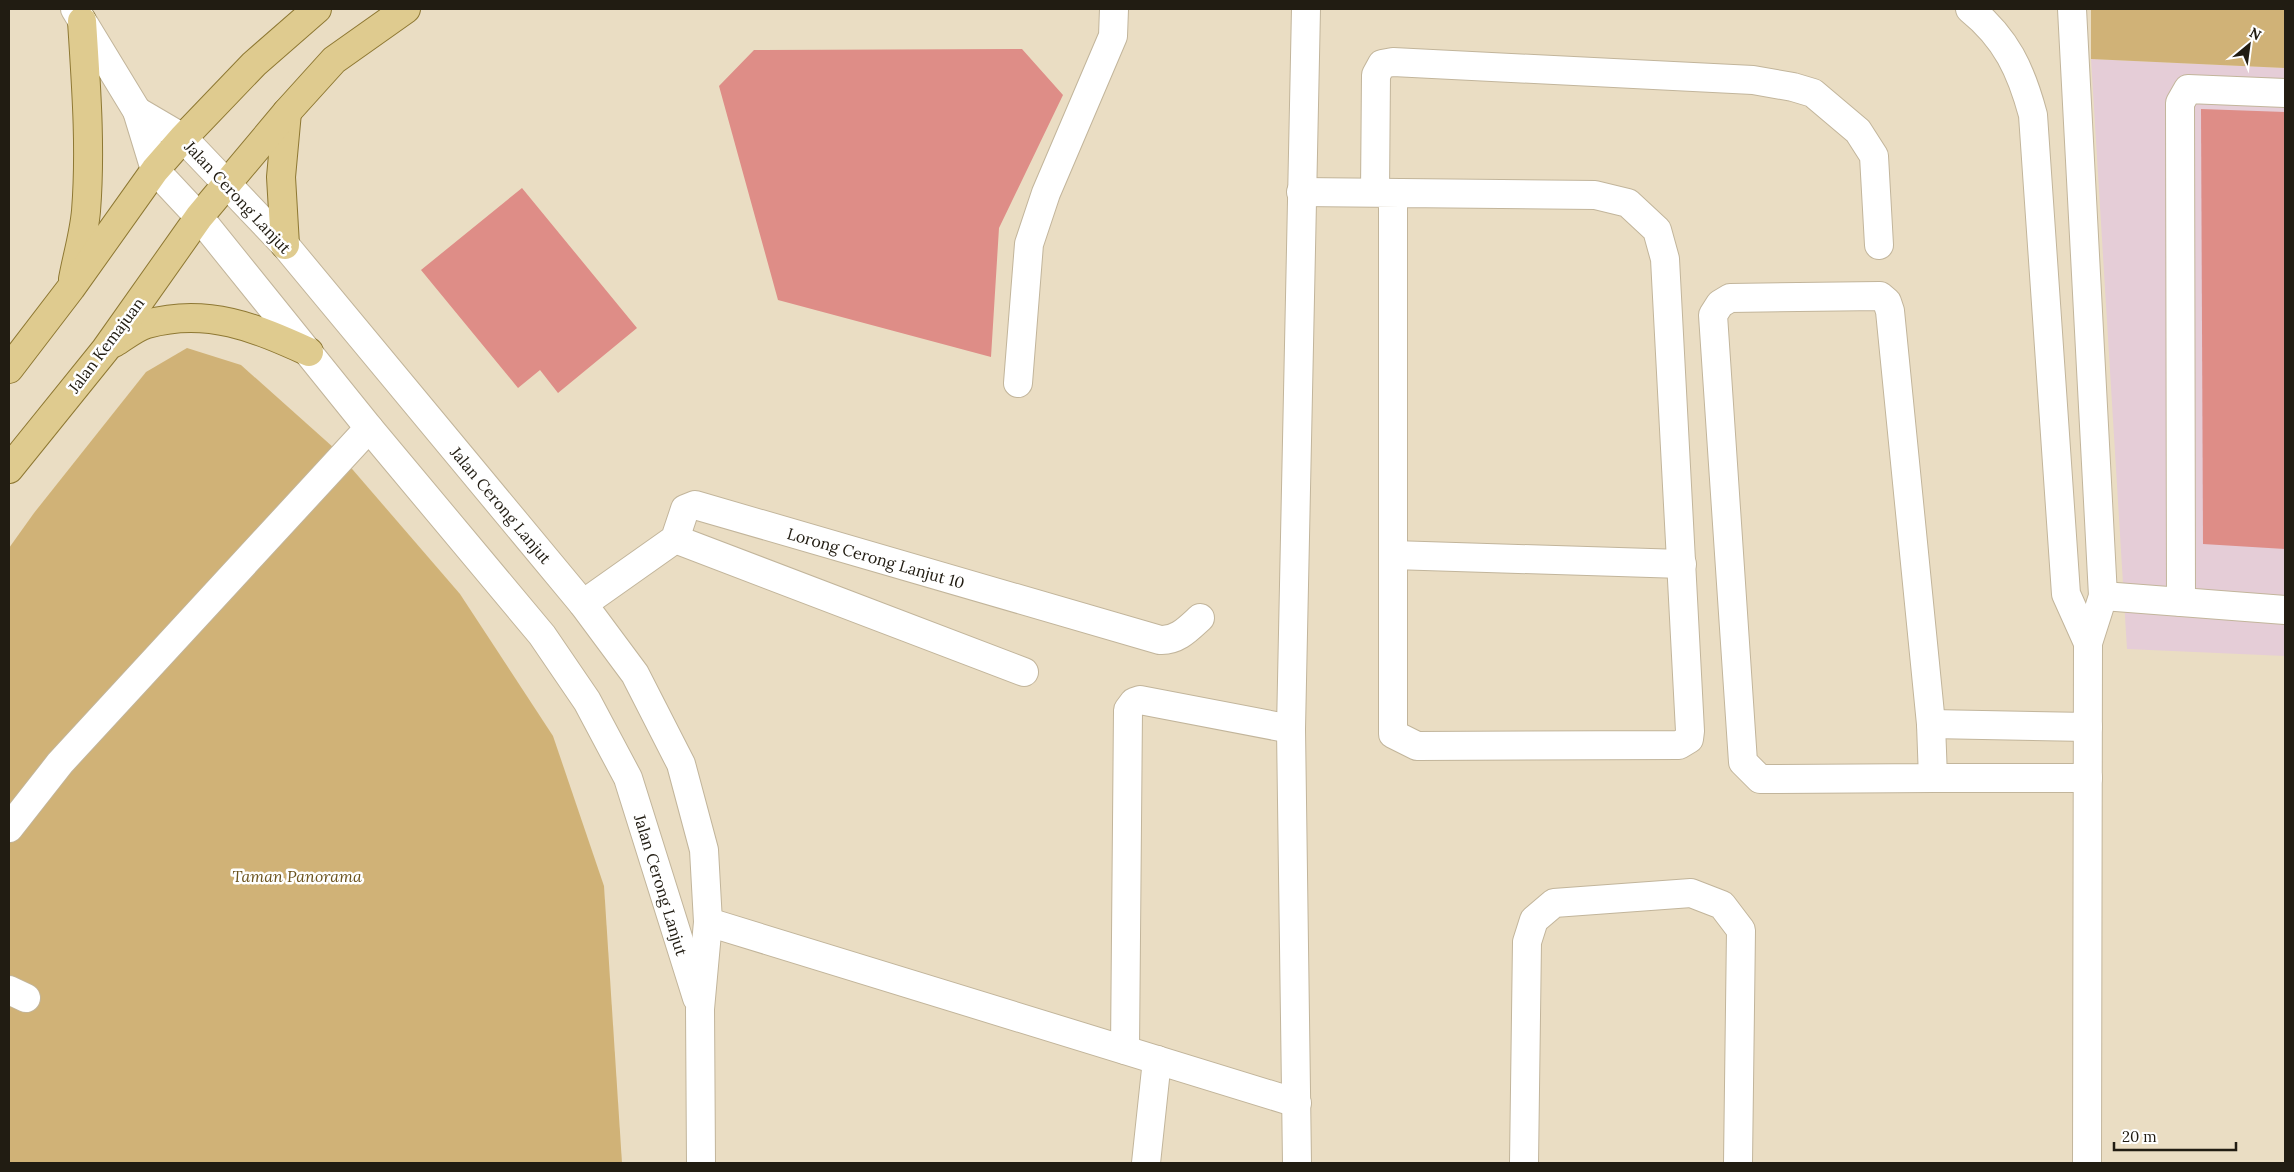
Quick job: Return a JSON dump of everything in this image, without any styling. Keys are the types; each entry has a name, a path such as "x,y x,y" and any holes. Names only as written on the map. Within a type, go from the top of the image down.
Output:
{"main road":[{"path":"9,369 71,288 156,170 183,138 254,64 317,9"},
{"name":"Jalan Kemajuan","path":"9,469 105,350 199,217 287,112 334,60 406,9"},
{"path":"71,288 85,214 88,164 87,100 78,15"},
{"path":"285,245 281,177 287,112"},
{"path":"105,350 145,324 177,318 214,319 255,328 309,352"}],"street":[{"path":"1018,383 1030,244 1046,193 1113,36 1114,9"},
{"path":"1297,1163 1291,730 1306,9"},
{"path":"1970,9 1986,22 2007,48 2025,83 2033,115 2066,594 2088,643"},
{"path":"2072,9 2103,596 2088,643 2087,1163"},
{"path":"78,15 137,111"},
{"path":"1301,192 1384,193 1595,195 1628,204 1657,230 1666,259 1689,739 1679,744 1417,746 1393,734 1393,555 1384,193 1376,75 1382,64 1393,62 1753,80 1793,87 1813,93 1858,131 1874,156 1879,245"},
{"path":"2181,602 2180,103 2188,89 2285,93"},
{"name":"Jalan Cerong Lanjut","path":"137,111 183,138 285,245 583,604 635,674 682,764 704,850 708,922 700,1008 702,1163"},
{"name":"Jalan Cerong Lanjut","path":"137,111 156,170 199,217 369,428 542,634 587,701 628,778 700,1008"},
{"path":"1933,778 1931,724 1890,311 1887,302 1880,296 1730,298 1720,304 1714,315 1743,762 1760,779 2088,778"},
{"path":"9,828 60,763 369,428"},
{"name":"Lorong Cerong Lanjut 10","path":"675,539 685,509 695,505 1160,640 1170,641 1182,634 1200,618"},
{"path":"583,604 675,539 1024,672"},
{"path":"1393,555 1682,564"},
{"path":"2103,596 2285,610"},
{"path":"1125,1050 1128,710 1134,702 1140,700 1291,730"},
{"path":"1931,724 2088,728"},
{"path":"1524,1163 1527,942 1534,920 1554,903 1691,893 1722,904 1741,930 1738,1163"},
{"path":"708,922 1297,1103"},
{"path":"1146,1163 1157,1060"}],"shaded area":[{"path":"2091,59 2285,68 2285,656 2127,649"}],"green space":[{"path":"2091,9 2285,9 2285,68 2091,59"},
{"name":"Taman Panorama","path":"187,348 241,365 334,448 460,594 553,736 604,886 622,1163 9,1163 9,548 34,513 146,372"}],"building":[{"path":"1022,49 1063,95 999,228 991,357 778,300 719,86 754,50"},
{"path":"2201,109 2285,112 2285,549 2203,544"},
{"path":"522,188 637,328 558,393 540,370 518,388 421,270"}]}
